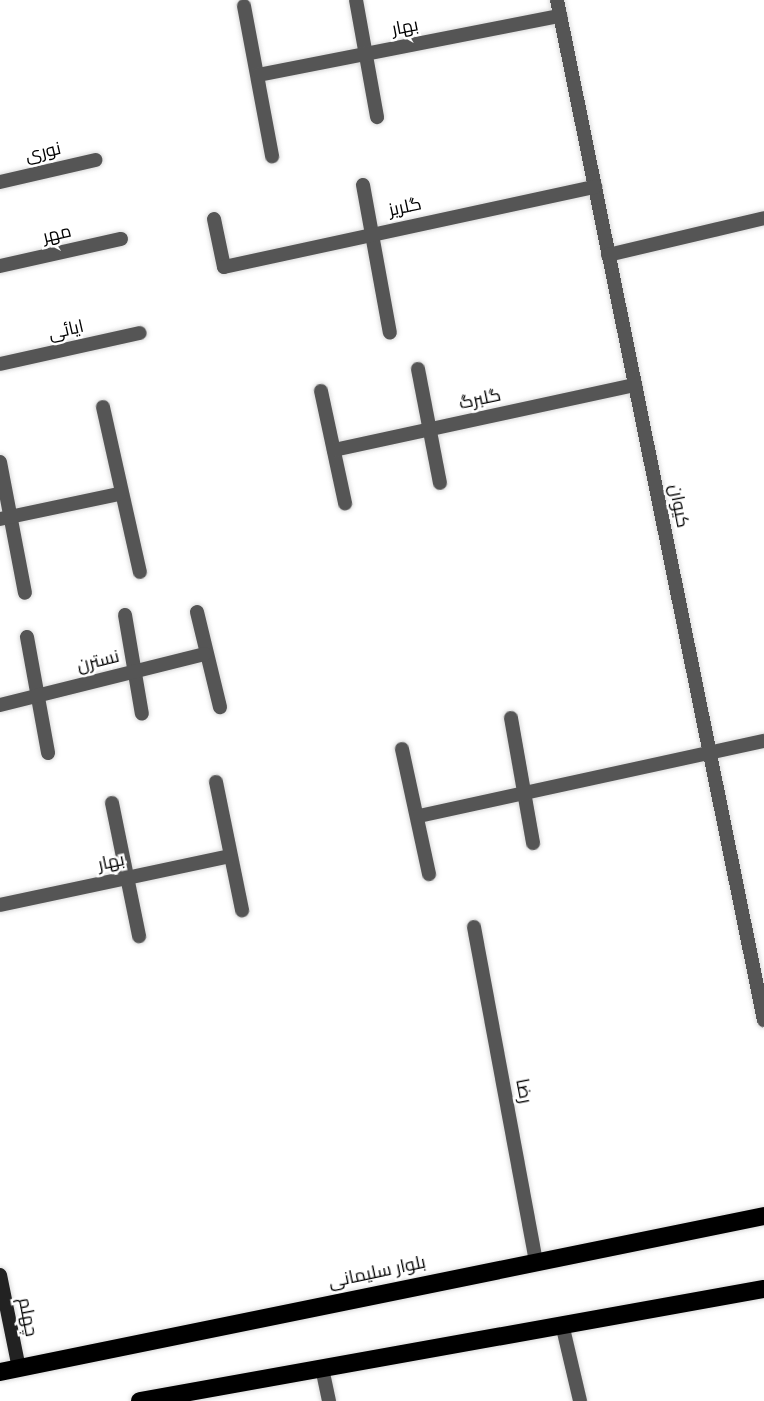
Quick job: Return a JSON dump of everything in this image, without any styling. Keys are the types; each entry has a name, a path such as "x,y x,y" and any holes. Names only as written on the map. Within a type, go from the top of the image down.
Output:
{"main road":[{"name":"بلوار سلیمانی","path":"0,1372 764,1216"},
{"path":"140,1401 764,1289"}],"street":[{"path":"356,0 377,117"},
{"name":"کیوان","path":"557,0 764,1020"},
{"path":"244,6 272,156"},
{"name":"بهار","path":"258,75 560,16"},
{"name":"نوری","path":"0,182 95,160"},
{"path":"363,186 390,333"},
{"name":"گلریز","path":"214,219 224,267 594,187"},
{"path":"608,255 764,218"},
{"name":"مهر","path":"0,266 121,239"},
{"name":"ایائی","path":"0,364 140,333"},
{"path":"418,369 440,483"},
{"name":"گلبرگ","path":"334,450 635,385"},
{"path":"321,391 345,503"},
{"path":"103,407 119,494 140,572"},
{"path":"0,462 5,518 25,593"},
{"path":"5,518 119,494"},
{"path":"197,612 205,654 220,707"},
{"path":"125,615 142,714"},
{"path":"27,637 48,753"},
{"name":"نسترن","path":"0,705 205,654"},
{"path":"511,718 533,843"},
{"path":"419,816 764,741"},
{"path":"402,750 419,816 429,874"},
{"path":"216,782 242,910"},
{"path":"112,803 139,936"},
{"name":"بهار","path":"0,905 230,856"},
{"name":"رضا","path":"474,928 536,1262"},
{"name":"چهلم","path":"0,1275 19,1368"},
{"path":"562,1324 580,1401"},
{"path":"323,1368 329,1401"}]}
